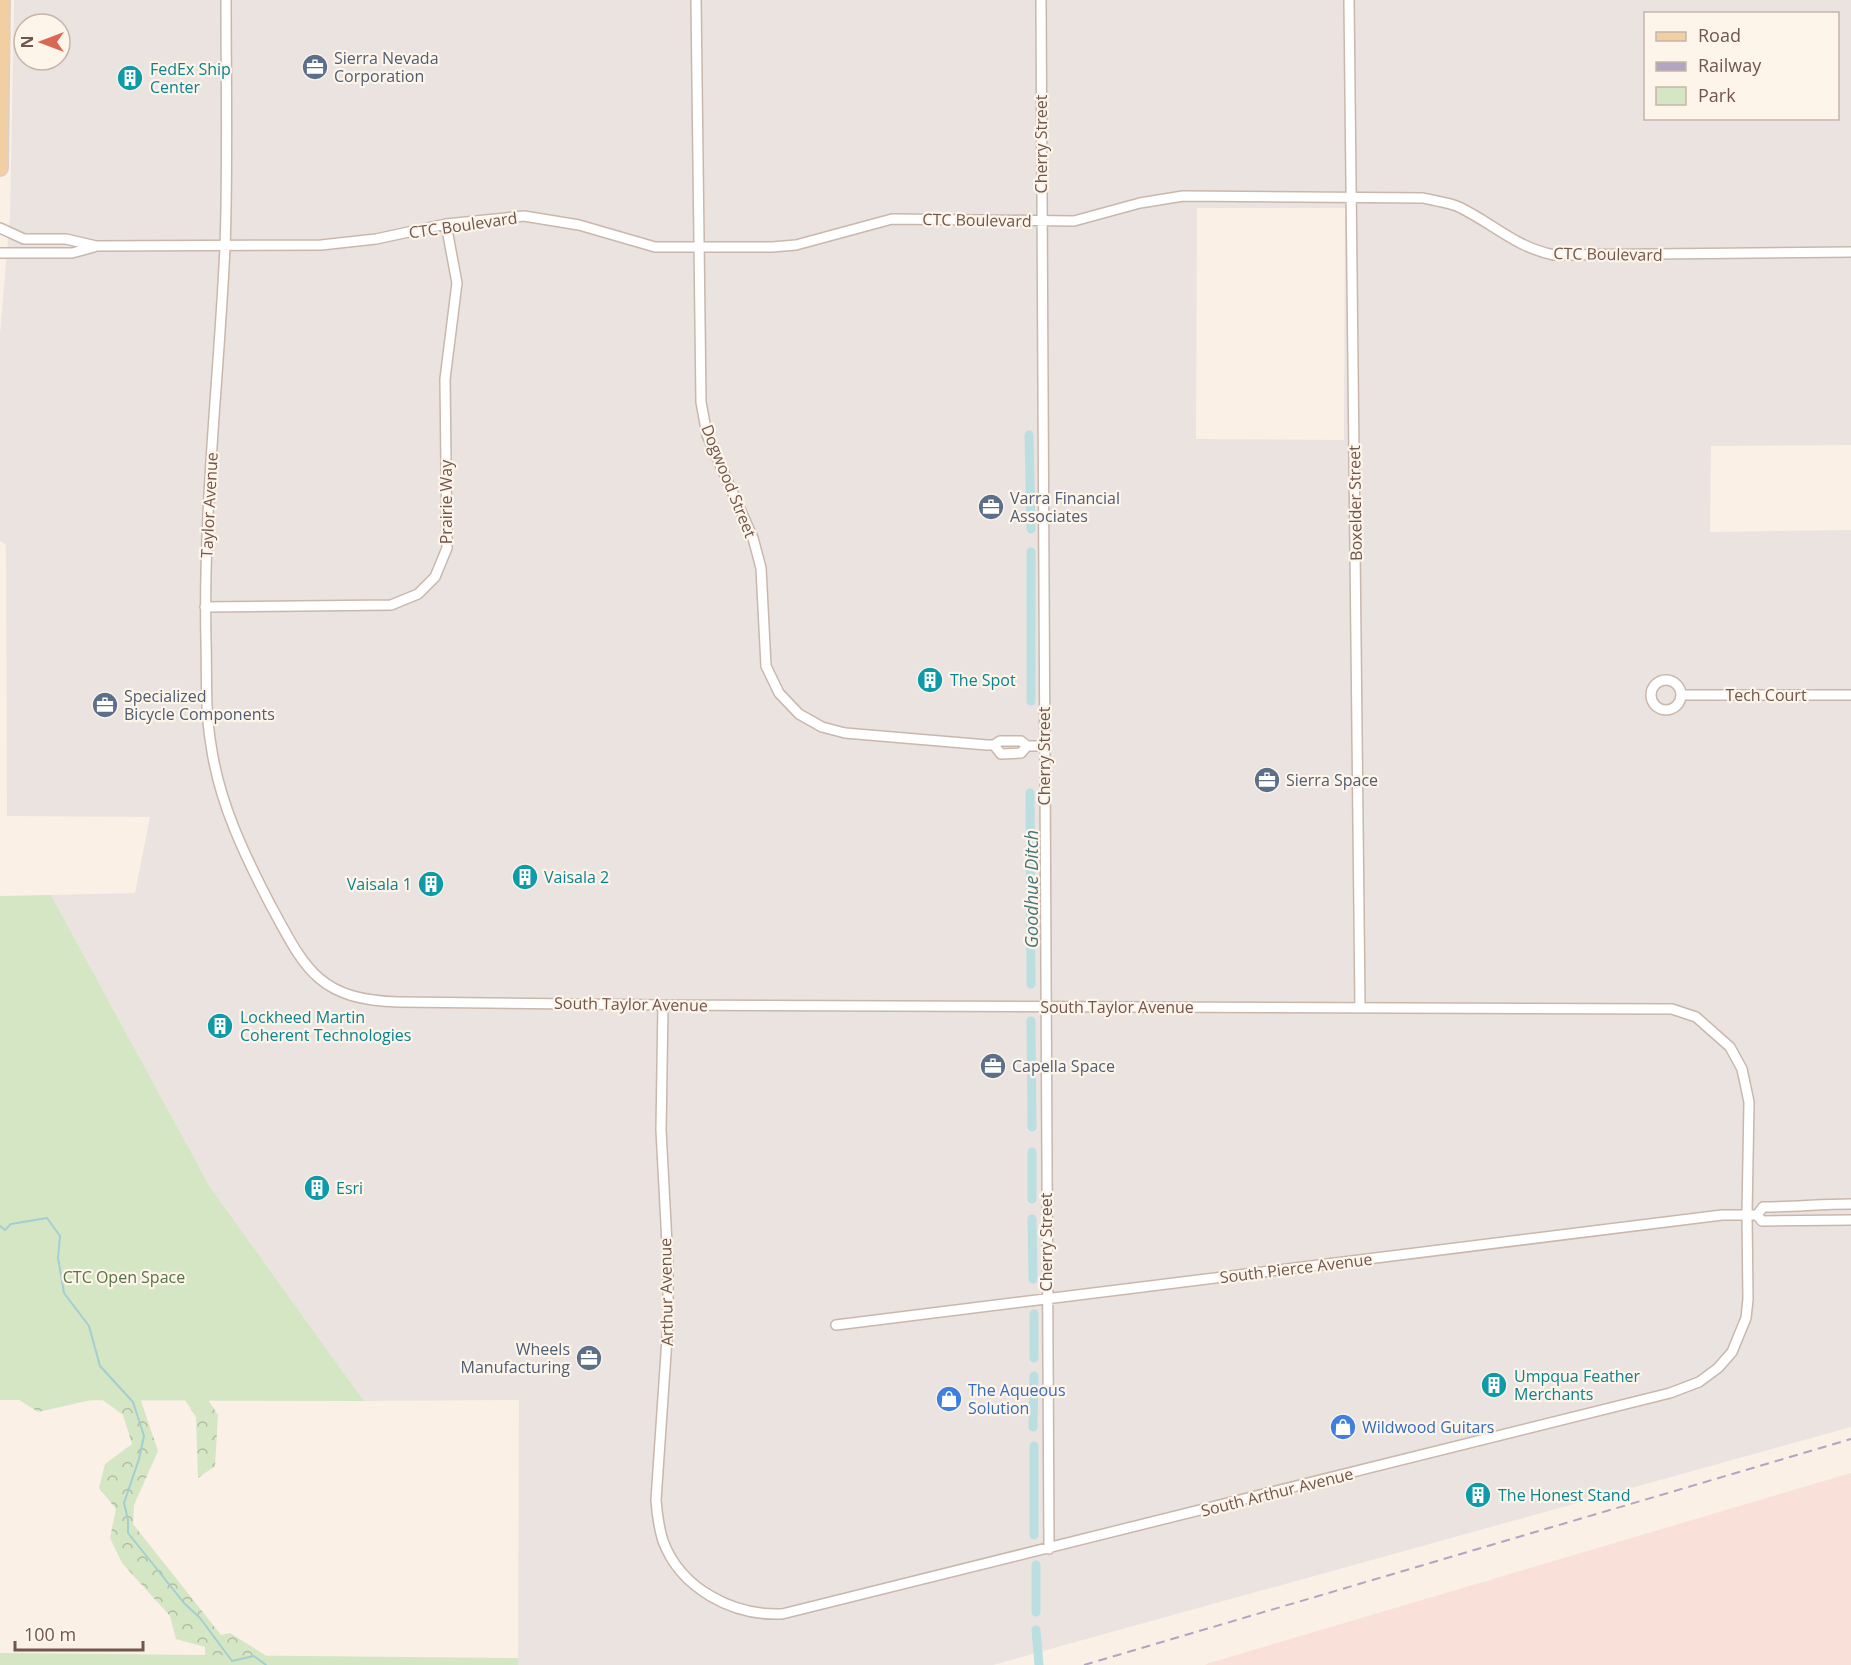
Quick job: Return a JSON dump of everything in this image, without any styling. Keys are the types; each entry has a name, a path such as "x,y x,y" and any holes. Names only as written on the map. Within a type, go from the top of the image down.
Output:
{"main road":[{"path":"0,168 2,0"}],"street":[{"name":"Taylor Avenue","path":"226,0 225,246 207,535 205,607 210,744 232,823 300,959 323,982"},
{"name":"Dogwood Street","path":"696,0 702,411 707,435 753,538 761,568 766,666 779,693 799,714 822,727 845,734 994,746 1001,753 1021,753 1028,746 1045,746"},
{"name":"Cherry Street","path":"1041,0 1049,1549"},
{"name":"Boxelder Street","path":"1349,0 1360,1007"},
{"name":"CTC Boulevard","path":"0,228 24,239 66,239 96,246 225,246 349,243 446,224 498,217 534,216 579,225 655,247 781,247 892,219 1074,221 1140,203 1184,196 1352,197 1423,198 1456,206 1488,223 1512,241 1554,255 1851,252"},
{"name":"Prairie Way","path":"205,607 391,605 418,594 435,577 447,548 445,379 457,283 446,224"},
{"name":"CTC Boulevard","path":"0,253 72,253 96,246"},
{"name":"Tech Court","path":"1681,695 1851,695"},
{"name":"South Taylor Avenue","path":"323,982 348,996 381,1002 1045,1007 1660,1007 1696,1017 1730,1047 1742,1069 1749,1102 1752,1215"},
{"name":"Arthur Avenue","path":"663,1005 661,1130 668,1263 668,1324 656,1500 663,1541 670,1556 683,1572"},
{"name":"South Pierce Avenue","path":"1752,1215 1763,1207 1851,1204"},
{"name":"South Pierce Avenue","path":"836,1325 1722,1215 1752,1215 1762,1221 1851,1220"},
{"name":"South Arthur Avenue","path":"683,1572 701,1589 736,1609 752,1613 782,1614 1660,1396 1699,1382 1718,1368 1732,1352 1743,1329 1748,1299 1752,1215"}],"shaded area":[{"path":"14,0 1851,0 1851,445 1711,446 1710,532 1851,530 1851,1427 993,1665 518,1665 519,1400 364,1401 210,1187 51,895 135,893 150,817 7,816 6,545 0,541 0,335 10,216 13,72 72,72 72,12 14,12","holes":["1197,208 1345,208 1344,440 1196,439"]},
{"path":"1851,1473 1851,1665 1206,1665 1206,1664"}],"green space":[{"name":"CTC Open Space","path":"51,895 210,1187 364,1401 0,1400 0,896"},
{"path":"152,1313 218,1415 215,1466 198,1478 196,1417 165,1369 140,1398 158,1451 134,1505 133,1524 221,1635 230,1633 273,1660 205,1665 205,1647 176,1639 170,1616 122,1563 110,1538 116,1509 99,1488 105,1464 132,1444 123,1415 100,1398 38,1412 10,1394"},
{"path":"0,1653 518,1658 518,1665 0,1665"}],"waterway":[{"name":"Goodhue Ditch","path":"1029,435 1031,529"},
{"name":"Goodhue Ditch","path":"1031,552 1031,701"},
{"name":"Goodhue Ditch","path":"1030,793 1031,984"},
{"name":"Goodhue Ditch","path":"1031,1021 1032,1127"},
{"name":"Goodhue Ditch","path":"1032,1152 1032,1199"},
{"path":"0,1226 5,1230 11,1224 47,1218 60,1236 58,1258 64,1293 89,1326 100,1366 133,1402 144,1436 124,1503 128,1533 184,1603 200,1618 232,1661 254,1656 266,1665"},
{"name":"Goodhue Ditch","path":"1032,1219 1033,1279"},
{"name":"Goodhue Ditch","path":"1034,1314 1034,1358"},
{"name":"Goodhue Ditch","path":"1033,1427 1034,1376"},
{"name":"Goodhue Ditch","path":"1034,1446 1034,1535"},
{"name":"Goodhue Ditch","path":"1036,1565 1036,1612"},
{"name":"Goodhue Ditch","path":"1036,1630 1039,1665"}],"railway":[{"path":"1084,1665 1851,1439"}],"place":[{"name":"Sierra Nevada Corporation","path":"315,67"},
{"name":"FedEx Ship Center","path":"130,78"},
{"name":"Varra Financial Associates","path":"991,507"},
{"name":"The Spot","path":"930,680"},
{"name":"Specialized Bicycle Components","path":"105,705"},
{"name":"Sierra Space","path":"1267,780"},
{"name":"Vaisala 2","path":"525,877"},
{"name":"Vaisala 1","path":"431,884"},
{"name":"Lockheed Martin Coherent Technologies","path":"220,1026"},
{"name":"Capella Space","path":"993,1066"},
{"name":"Esri","path":"317,1188"},
{"name":"Wheels Manufacturing","path":"589,1358"},
{"name":"Umpqua Feather Merchants","path":"1494,1385"},
{"name":"The Aqueous Solution","path":"949,1399"},
{"name":"Wildwood Guitars","path":"1343,1427"},
{"name":"The Honest Stand","path":"1478,1495"}]}
